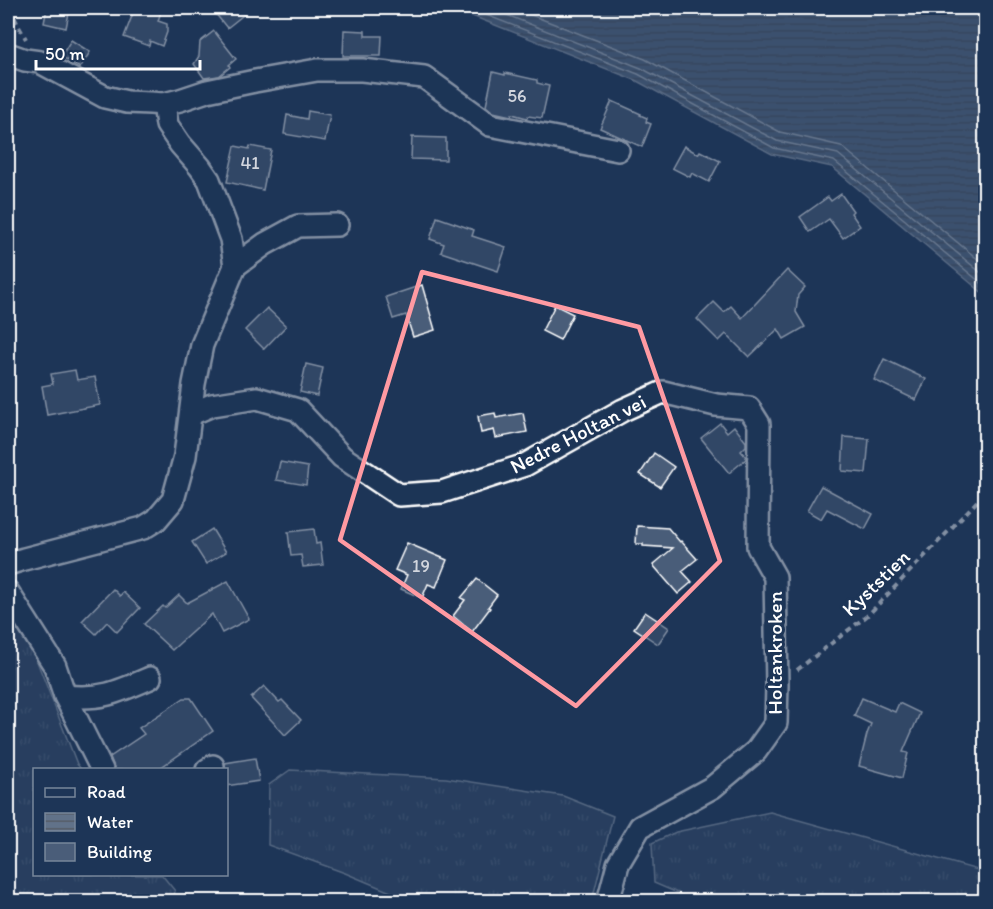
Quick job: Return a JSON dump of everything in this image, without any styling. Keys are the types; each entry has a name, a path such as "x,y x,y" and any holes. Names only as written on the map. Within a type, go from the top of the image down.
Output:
{"street":[{"path":"8,54 40,62 105,97 127,102 164,104 207,91 317,70 373,71 424,77 490,125 618,150"},
{"path":"164,104 167,125 209,180 231,239 235,266"},
{"path":"8,564 143,528 156,520 173,500 185,456 194,384 202,345 235,266 265,244 298,226 337,225"},
{"name":"Nedre Holtan vei","path":"191,414 212,405 257,398 298,410 342,457 399,495 442,492 525,465 623,410 663,392 716,405 749,408"},
{"name":"Holtankroken","path":"608,902 618,864 640,827 713,787 756,751 776,723 775,578 758,547 759,424 749,408"},
{"path":"8,592 55,666 66,696 101,768"},
{"path":"66,696 84,698 117,693 150,678"}],"path":[{"name":"Kyststien","path":"777,685 868,615 986,492"}],"highlighted area":[{"path":"422,272 639,327 720,561 576,706 340,540"}],"green space":[{"path":"8,617 33,651 80,768 33,768 33,876 163,876 175,891 173,901 8,901"},
{"path":"290,770 446,778 563,796 613,816 592,901 412,901 345,873 268,845 269,785"},
{"path":"770,812 985,872 985,901 696,901 654,883 652,843 676,832"}],"water":[{"path":"452,8 985,8 985,295 832,167 772,154 635,80"}],"building":[{"path":"47,8 70,8 66,28 44,23"},
{"path":"135,8 162,8 158,21 167,24 167,32 162,46 150,41 149,46 124,37"},
{"path":"211,8 252,8 227,28"},
{"path":"344,30 365,31 365,36 382,36 381,56 343,56"},
{"path":"214,31 236,59 219,76 204,78 194,64 199,56 200,42"},
{"path":"71,40 90,52 80,68 61,56"},
{"path":"493,72 537,80 537,83 549,86 542,118 528,116 527,118 512,114 511,116 493,112 486,106"},
{"path":"612,101 641,114 647,118 646,122 651,124 642,147 600,128"},
{"path":"308,111 330,115 325,141 284,134 287,115 307,119"},
{"path":"412,137 446,138 446,160 411,159"},
{"path":"235,146 271,150 263,190 227,182"},
{"path":"684,146 698,154 700,151 720,161 709,182 692,173 690,177 672,168"},
{"path":"841,194 860,226 843,238 829,219 810,232 800,217 828,197 831,201"},
{"path":"437,217 474,230 472,236 506,247 498,271 441,252 444,244 430,239"},
{"path":"787,270 805,287 798,295 796,312 805,327 784,339 778,329 749,357 726,334 719,341 697,319 714,302 724,312 731,306 742,318"},
{"path":"422,285 435,330 413,337 406,315 393,319 386,297"},
{"path":"555,305 573,314 560,340 542,331"},
{"path":"267,308 286,326 264,349 245,330"},
{"path":"884,359 926,379 916,400 874,380"},
{"path":"306,364 323,368 317,396 300,392"},
{"path":"75,370 77,380 95,377 100,405 47,415 42,386 53,384 51,374"},
{"path":"495,413 496,418 523,413 527,432 496,438 494,430 481,433 478,416"},
{"path":"720,423 727,432 734,426 746,442 746,446 741,451 746,459 729,473 701,438"},
{"path":"844,437 869,439 866,473 842,471"},
{"path":"654,453 674,467 660,487 640,474"},
{"path":"280,462 308,467 306,485 276,480"},
{"path":"821,486 873,514 865,529 827,509 821,519 807,511"},
{"path":"637,526 668,528 697,559 682,571 692,582 678,594 653,565 673,548 636,544"},
{"path":"212,529 226,552 206,564 192,542"},
{"path":"314,529 316,544 320,543 323,565 303,567 301,555 291,556 288,532"},
{"path":"407,543 447,560 436,587 428,584 422,598 401,589 407,575 395,570"},
{"path":"477,579 497,595 472,632 453,616 465,600 461,598"},
{"path":"228,581 249,619 222,633 212,614 172,650 144,624 179,595 187,603"},
{"path":"113,589 120,596 123,592 140,608 117,632 107,622 96,634 82,621"},
{"path":"645,612 669,628 658,644 634,628"},
{"path":"264,686 279,702 282,700 301,720 285,735 251,698"},
{"path":"184,698 191,698 213,731 160,768 114,768 110,757 144,734 139,728"},
{"path":"862,698 895,712 899,703 920,713 903,752 908,753 902,778 859,766 871,724 854,716"},
{"path":"255,758 259,781 228,786 228,768 225,768 225,763"}]}
